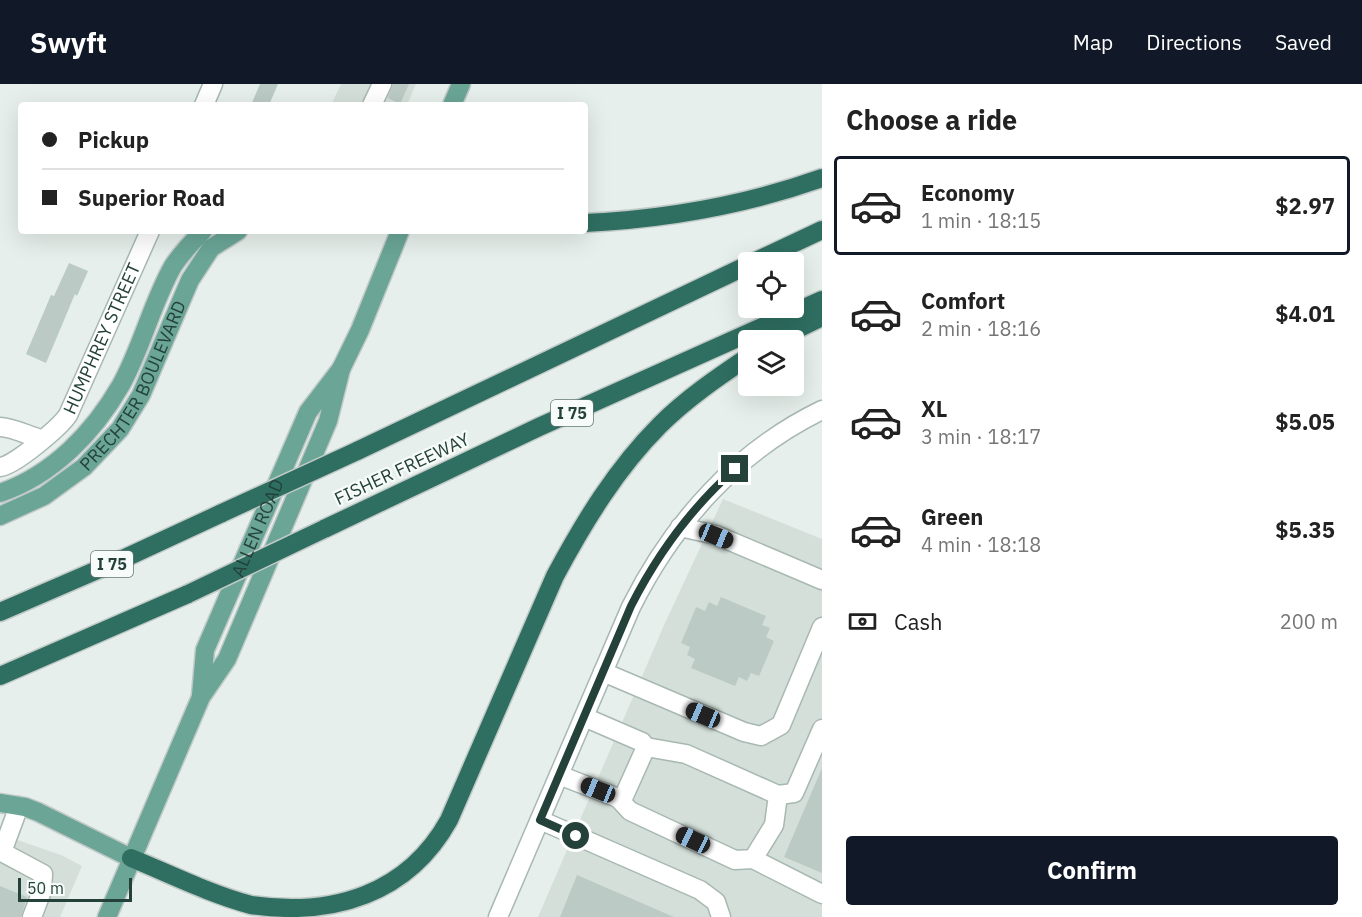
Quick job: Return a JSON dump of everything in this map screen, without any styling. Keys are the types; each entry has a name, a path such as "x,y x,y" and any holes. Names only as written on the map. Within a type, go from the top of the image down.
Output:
{"highway":[{"path":"588,223 686,213 729,204 822,178"},
{"path":"775,252 822,230"},
{"name":"FISHER FREEWAY","path":"0,612 125,558 357,451 738,270"},
{"name":"FISHER FREEWAY","path":"0,676 188,594 539,427 822,300"},
{"path":"795,330 822,317"},
{"path":"131,858 250,905 277,911 304,913 335,909 361,901 389,887 411,871 432,847 449,820 555,576 602,496 661,424 738,364"}],"main road":[{"path":"453,102 461,84"},
{"name":"PRECHTER BOULEVARD","path":"0,493 14,488 51,466 86,436 121,384 174,266 201,234"},
{"name":"PRECHTER BOULEVARD","path":"0,516 44,496 84,467 120,429 141,395 190,280 211,248 233,234"},
{"name":"ALLEN ROAD","path":"107,917 201,697 205,650 308,412 341,369 360,330 399,234"},
{"path":"0,803 38,812 131,858"}],"street":[{"path":"205,102 213,84"},
{"path":"373,102 382,84"},
{"name":"HUMPHREY STREET","path":"0,467 17,460 61,425 68,415 149,234"},
{"path":"498,917 643,584 680,528 699,504 744,460 793,426 822,410"},
{"path":"0,427 41,439"},
{"path":"680,528 716,536 822,580"},
{"path":"603,672 744,732 761,736 781,725 822,627"},
{"path":"584,717 642,742 646,747 686,754 778,795 794,793 822,729"},
{"path":"618,798 624,796 646,747"},
{"path":"559,775 618,798 630,811 735,860 753,859 822,894"},
{"path":"753,859 774,825 778,795"},
{"path":"19,806 1,852 43,874 42,891 32,917"},
{"path":"540,820 700,890 717,902 721,917"}],"shaded area":[{"path":"341,84 416,84 408,102 332,102"},
{"path":"723,499 822,539 822,917 538,917 665,623"},
{"path":"0,834 61,855 82,866 60,917 0,917"}],"building":[{"path":"260,84 278,84 270,102 252,102"},
{"path":"393,84 409,84 401,102 388,98"},
{"path":"69,263 88,271 77,296 75,294 46,363 26,354 51,295 54,296"},
{"path":"721,597 766,616 762,625 770,628 766,637 774,641 759,676 751,673 747,681 739,677 735,686 691,668 695,659 687,655 690,647 681,643 696,607 705,611 709,602 717,606"},
{"path":"822,768 822,873 784,857"},
{"path":"577,875 674,917 560,917"},
{"path":"0,886 27,897 21,917 0,917"}],"route":[{"path":"576,836 540,820 631,606 670,540 699,504 735,469"}]}
